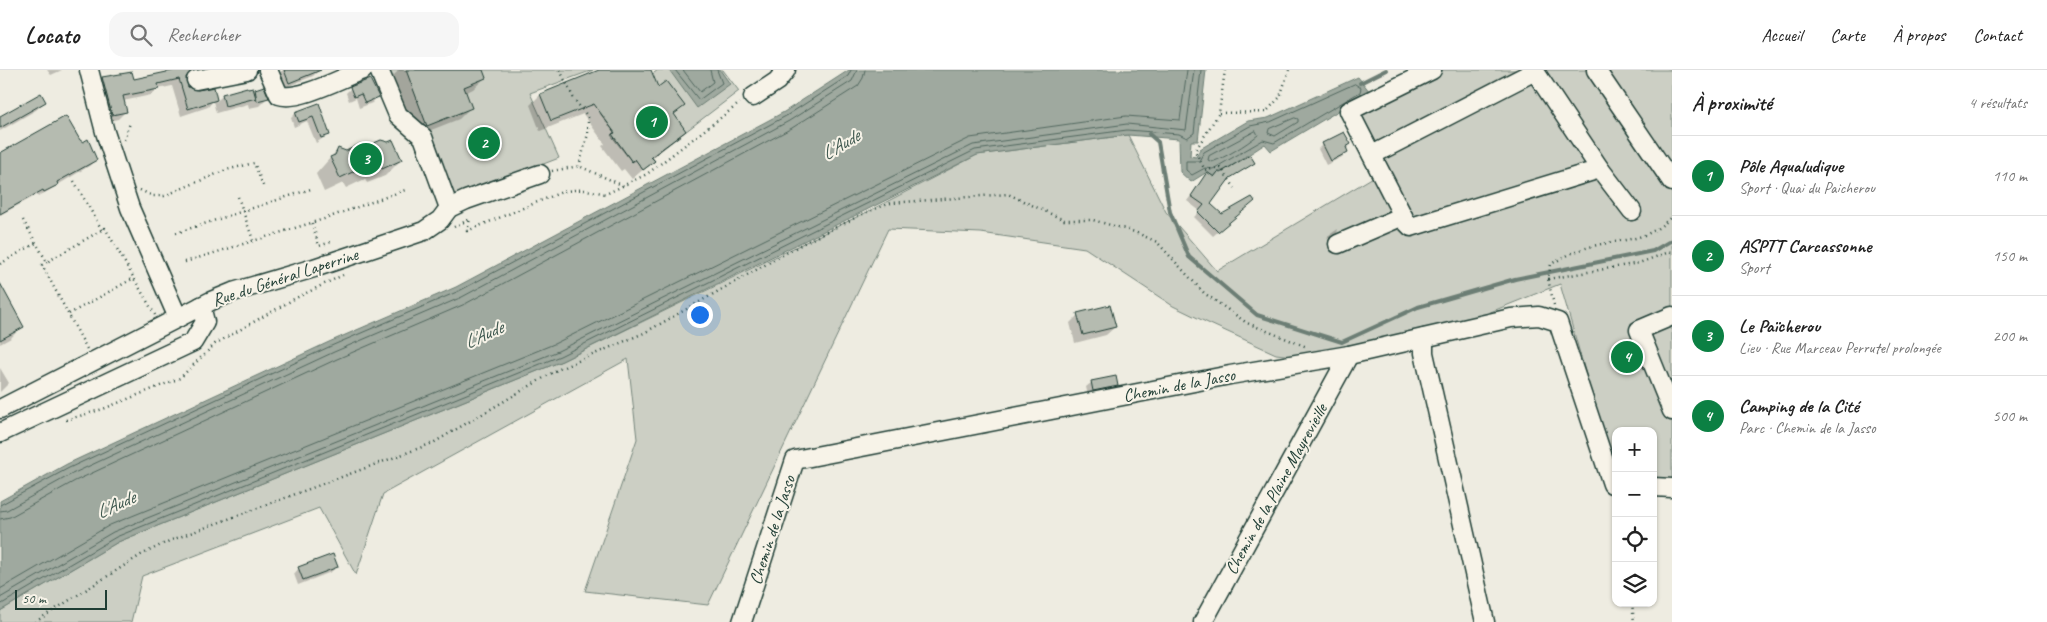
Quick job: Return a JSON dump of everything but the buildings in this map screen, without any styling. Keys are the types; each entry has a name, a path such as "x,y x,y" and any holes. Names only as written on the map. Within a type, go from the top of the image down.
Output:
{"street":[{"path":"89,70 104,132 130,208 178,318"},
{"path":"196,80 247,70"},
{"path":"268,70 279,95 286,98 325,86 363,70"},
{"path":"379,70 398,115 423,137 450,208"},
{"path":"753,97 777,81 786,70"},
{"path":"1432,70 1349,110 1403,216 1411,228 1600,169"},
{"path":"1369,149 1535,70 1600,169 1632,210"},
{"path":"1596,70 1672,182"},
{"name":"Rue du Général Laperrine","path":"0,409 232,292 314,268 424,232 440,220 450,208 466,200 540,174"},
{"path":"1338,244 1403,216"},
{"path":"0,434 71,409 193,342 205,322 201,306"},
{"name":"Chemin de la Jasso","path":"742,622 796,460 1230,375 1349,356 1511,318 1539,316 1558,322"},
{"path":"1672,316 1639,330 1672,410"},
{"path":"1558,322 1612,484"},
{"path":"1424,338 1424,353 1485,622"},
{"name":"Chemin de la Plaine Mayrevieille","path":"1203,622 1349,356"},
{"path":"1657,487 1672,488"}],"path":[{"path":"560,70 574,99 588,117 588,134 579,166"},
{"path":"1226,70 1220,113 1195,151 1205,170 1221,168 1235,188"},
{"path":"1220,113 1266,112 1280,97 1289,70"},
{"path":"453,228 470,219 467,231 562,192 586,188 606,194 647,174 737,105 753,97"},
{"path":"126,148 124,140 130,123"},
{"path":"138,188 142,193 164,196 226,170 254,163 264,188"},
{"path":"540,174 579,166 624,186"},
{"path":"74,181 102,230"},
{"path":"176,234 311,189"},
{"path":"186,262 408,189"},
{"path":"35,622 141,555 169,541 433,443 557,370 644,332 804,243 867,212 891,203 1008,194 1064,220 1093,220 1135,232 1157,242 1204,293 1247,323 1315,351"},
{"path":"238,197 253,241"},
{"path":"1558,322 1548,279 1551,264 1583,248 1640,238 1665,223 1672,216"},
{"path":"23,220 47,262"},
{"path":"312,222 319,246 331,242"},
{"path":"91,355 42,265 105,228 158,319"},
{"path":"0,264 36,244"},
{"path":"1548,279 1639,263 1672,251"},
{"path":"59,422 71,409 103,409 180,378 215,344 294,299 344,275"},
{"path":"69,314 134,278"},
{"path":"1632,607 1634,622"}],"shaded area":[{"path":"382,70 593,70 530,93 559,158 440,204 409,128"},
{"path":"658,70 723,70 739,91 652,157 655,161 643,170 636,160 632,162 611,135 614,132 600,113"},
{"path":"1439,70 1672,70 1672,480 1657,478 1657,427 1612,427 1612,460 1610,458 1560,284 1421,340 1333,361 1276,354 1173,306 1085,248 981,233 888,229 708,605 585,591 637,439 628,359 383,494 356,575 319,508 142,576 131,622 0,622 0,611 118,542 562,361 867,212 977,155 1128,135 1166,212 1217,271 1375,176 1344,117"}],"water":[{"path":"671,70 720,70 730,84 697,108"},
{"name":"L'Aude","path":"849,70 1206,70 1198,141 1191,141 1190,156 1196,157 1200,149 1248,121 1268,118 1358,77 1370,92 1271,151 1265,144 1225,170 1218,172 1214,177 1207,172 1191,182 1180,172 1179,139 1128,135 977,155 562,361 118,542 0,611 0,501 67,464 329,342 456,287 784,112"}],"waterway":[{"path":"1360,83 1386,70"},
{"path":"1149,134 1158,142 1170,212 1189,257 1257,315 1342,342 1418,307 1515,279 1653,251 1672,240"}],"place":[{"name":"Pôle Aqualudique","path":"652,122"},
{"name":"ASPTT Carcassonne","path":"484,143"},
{"name":"Le Païcherou","path":"366,159"},
{"name":"Camping de la Cité","path":"1627,357"}]}
